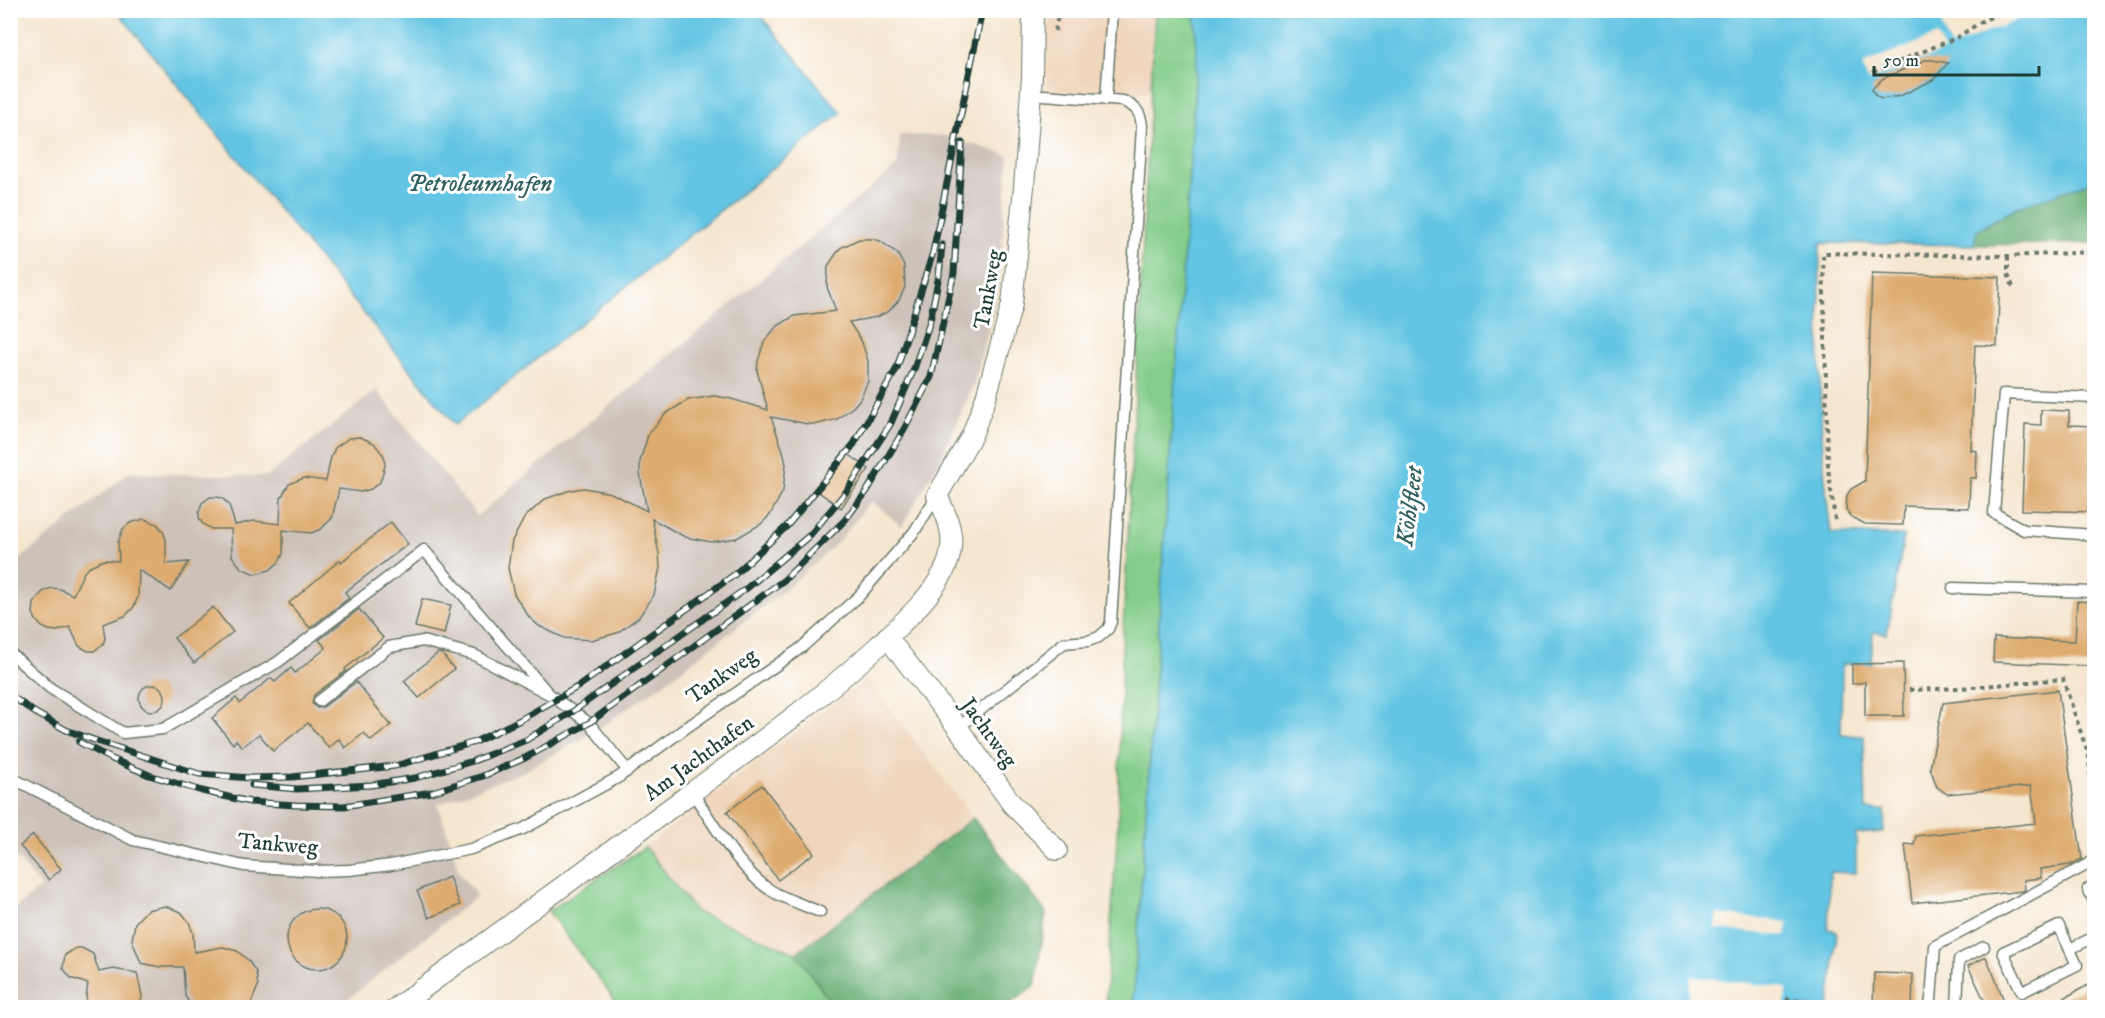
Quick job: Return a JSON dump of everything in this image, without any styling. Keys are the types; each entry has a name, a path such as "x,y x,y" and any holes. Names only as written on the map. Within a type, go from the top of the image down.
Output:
{"street":[{"name":"Tankweg","path":"937,496 972,435 986,397 1012,304 1024,187 1033,10"},
{"name":"Am Jachthafen","path":"396,1008 749,751 844,677 887,637 920,604 944,572 952,550 953,533 937,496"},
{"name":"Jachtweg","path":"887,637 958,728 1012,804 1057,850"}],"lane":[{"path":"1106,100 1112,10"},
{"path":"958,728 1064,643 1088,641 1108,629 1111,622 1141,115 1136,107 1123,101 1030,94"},
{"path":"2094,398 2004,394 1994,513 2024,530 2094,535"},
{"name":"Tankweg","path":"10,777 133,840 244,866 317,871 391,866 471,849 532,825 628,771 809,641 859,596 914,532 937,496"},
{"path":"10,653 50,688 123,733 163,729 278,662 424,550 549,694"},
{"path":"1953,588 2094,592"},
{"path":"319,702 389,647 423,641 474,655 549,694 589,723 628,771"},
{"path":"692,792 742,863 762,884 777,894 820,912"},
{"path":"1929,1008 1935,946 2094,861"},
{"path":"2094,885 2088,889 2094,901"},
{"path":"2059,926 2070,949 2077,965 2022,992 2003,952 2059,926"},
{"path":"2070,949 2094,937"},
{"path":"1957,1008 1959,960 1984,947"}],"path":[{"path":"1873,72 1956,38 1984,20 2009,10"},
{"path":"1835,520 1828,468 1823,253 2008,256 2094,252"},
{"path":"2008,256 2008,274 2013,286"},
{"path":"1909,690 2063,679 2089,758 2091,794 2094,794"},
{"path":"1786,999 1838,1007"}],"shaded area":[{"path":"1051,11 1155,11 1149,92 1048,92 1045,61"},
{"path":"900,135 941,135 1009,155 998,291 974,384 940,460 902,526 871,501 837,543 787,588 667,681 595,731 523,772 438,804 460,874 477,896 338,1007 11,1008 11,912 41,887 11,851 11,566 128,473 267,476 377,390 477,516 897,166"},
{"path":"867,678 973,818 796,953 696,912 645,847"}],"green space":[{"path":"1155,11 1195,11 1197,57 1133,1007 1105,1008 1118,824 1122,648"},
{"path":"2093,180 2094,243 1974,245 1977,230 2015,208"},
{"path":"973,818 1046,913 1035,986 1005,1007 834,1007 796,953"},
{"path":"645,847 696,912 796,953 834,1007 620,1007 548,911"}],"water":[{"name":"Petroleumhafen","path":"117,11 757,11 841,113 455,425"},
{"name":"Köhlfleet","path":"1195,11 2094,11 2094,181 2015,208 1977,230 1974,245 1820,243 1822,425 1831,533 1904,536 1887,634 1873,632 1871,664 1842,664 1841,735 1864,736 1866,810 1885,810 1884,832 1856,834 1856,873 1830,872 1828,929 1837,931 1829,1007 1133,1008 1197,57"}],"pier":[{"path":"1973,11 2039,11 1951,47 1941,24"},
{"path":"1937,35 1944,51 1868,81 1862,65"},
{"path":"1717,914 1788,922 1786,936 1716,929"},
{"path":"1691,976 1787,988 1785,1007 1688,998"}],"building":[{"path":"1925,60 1948,63 1933,80 1900,96 1881,99 1875,95 1872,89 1882,79"},
{"path":"859,239 880,241 897,253 904,266 905,287 899,300 889,311 877,317 849,322 862,342 868,361 868,381 860,399 853,407 837,419 818,424 771,417 786,464 783,491 770,515 761,524 737,538 711,542 685,537 652,519 660,568 654,595 639,617 617,633 591,640 564,638 539,626 529,617 514,594 508,568 512,541 525,517 545,499 584,488 611,493 647,511 640,474 640,461 648,435 665,414 688,400 714,396 768,410 757,371 764,342 776,327 794,316 836,311 827,287 828,266 840,248"},
{"path":"1872,273 2000,277 1997,346 1975,345 1971,450 1977,451 1976,478 1970,478 1969,508 1904,506 1903,525 1865,524 1850,516 1846,510 1847,495 1851,489 1865,481"},
{"path":"2041,410 2069,411 2069,425 2094,426 2094,512 2022,510 2025,424 2041,425"},
{"path":"360,437 374,443 384,456 385,466 380,482 371,489 361,492 339,489 332,518 321,529 311,533 283,530 283,554 270,570 255,574 241,568 232,556 231,529 211,529 199,518 202,503 210,497 216,497 222,498 229,505 235,525 254,521 280,524 281,498 289,484 304,478 326,481 335,448 349,438"},
{"path":"844,451 869,469 841,508 816,490"},
{"path":"144,519 157,524 163,531 166,540 166,564 189,562 171,591 139,570 138,597 133,608 125,616 103,624 105,638 103,644 94,651 88,651 79,646 70,627 57,631 42,627 33,613 38,597 44,591 52,588 73,595 84,572 92,565 104,560 119,561 118,542 123,529 130,523"},
{"path":"391,522 408,544 345,592 349,598 310,628 289,603 340,560 341,562"},
{"path":"422,599 451,605 444,634 415,627"},
{"path":"2077,601 2094,602 2094,666 1993,662 1994,638 2075,641"},
{"path":"213,607 233,632 194,663 174,638"},
{"path":"359,609 383,638 345,669 346,671 314,695 312,703 317,708 323,707 356,682 391,725 371,741 364,733 345,748 339,739 329,748 308,723 273,751 259,734 242,747 236,740 233,744 212,718 236,698 240,703 271,678 275,682 291,668 295,673 326,648 319,640"},
{"path":"438,653 442,654 454,669 419,698 404,681"},
{"path":"1903,663 1904,716 1865,716 1865,682 1852,684 1852,664"},
{"path":"152,685 161,689 165,698 161,707 152,711 143,707 139,698 143,689"},
{"path":"2058,690 2082,859 2070,865 2040,869 2041,878 2024,880 2025,890 2023,891 1912,903 1905,844 1914,845 1916,836 2036,823 2031,786 1947,794 1937,787 1930,768 1943,703"},
{"path":"762,785 814,853 778,880 727,812"},
{"path":"33,835 61,869 49,880 20,846"},
{"path":"449,877 460,905 429,918 417,891"},
{"path":"165,906 181,912 189,922 193,933 194,952 223,947 237,951 248,960 256,972 258,986 249,1008 192,1008 185,996 183,967 160,967 141,963 132,940 135,923 147,910"},
{"path":"311,909 323,909 339,917 345,927 347,939 345,951 339,961 323,969 311,969 295,961 287,945 287,933 295,917"},
{"path":"76,948 82,948 93,954 99,972 113,969 137,973 142,996 140,1008 88,1008 86,997 88,984 71,978 63,968 65,955"},
{"path":"1986,957 2007,1008 1988,1008 1968,966"},
{"path":"1874,973 1913,974 1912,1008 1873,1008"},
{"path":"2094,982 2094,1008 2045,1008"}],"railway":[{"path":"10,695 66,730 94,740 199,774 250,778 292,777 395,766 475,742 520,720 579,686 734,575 787,526 854,444 897,368 933,252 982,10"},
{"path":"79,742 149,775 202,791 250,802 344,806 432,792 483,776 525,758 589,723 784,580 845,520 867,491 902,433 931,377 954,273 962,143"},
{"path":"252,785 297,789 371,785 415,778 473,761 526,740 572,712 747,588 810,535 846,492 891,423 914,369 930,321 942,245"}]}
